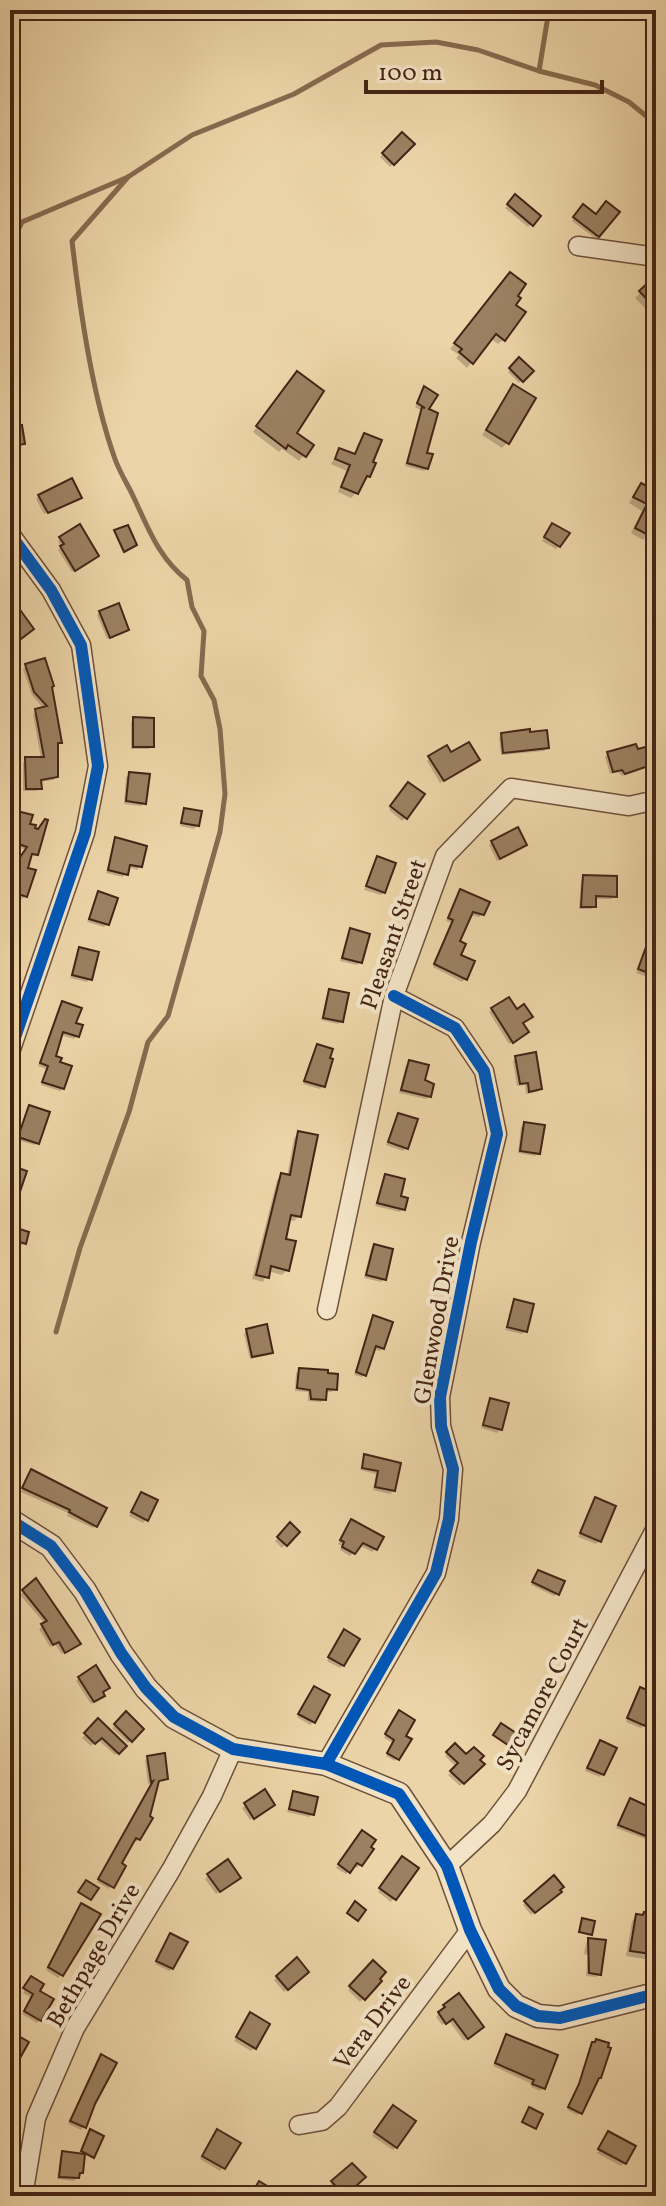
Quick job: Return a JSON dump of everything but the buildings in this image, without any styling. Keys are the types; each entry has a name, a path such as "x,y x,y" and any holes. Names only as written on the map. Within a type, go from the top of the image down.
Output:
{"street":[{"path":"578,246 656,257"},
{"path":"10,534 51,590 81,645 98,766 85,833 10,1052"},
{"name":"Pleasant Street","path":"327,1310 394,996 445,856 511,788 629,806 656,800"},
{"name":"Glenwood Drive","path":"326,1764 436,1573 449,1519 453,1469 441,1426 440,1397 471,1242 497,1134 484,1071 455,1028 394,996"},
{"path":"10,1520 51,1546 85,1591 121,1653 146,1688 174,1717 233,1749 326,1764 399,1794 447,1866 470,1930 499,1989 516,2006 538,2016 560,2018 656,1994"},
{"name":"Sycamore Court","path":"447,1866 492,1824 517,1791 656,1528"},
{"name":"Bethpage Drive","path":"23,2196 36,2118 75,2028 171,1870 212,1796 233,1749"},
{"name":"Vera Drive","path":"299,2125 322,2121 338,2107 470,1930"}],"waterway":[{"path":"539,71 549,10"},
{"path":"10,247 22,222 128,177 192,135 294,94 381,45 436,42 478,50 539,71 595,85 629,102 656,124"},
{"path":"56,1332 80,1248 129,1112 148,1042 168,1016 220,832 225,794 220,729 214,700 201,676 204,631 192,607 187,580 156,543 117,464 93,380 83,323 72,241 128,177"}],"cycle path":[{"path":"10,534 51,590 81,645 98,766 85,833 10,1052"},
{"path":"326,1764 436,1573 449,1519 453,1469 441,1426 440,1397 471,1242 497,1134 484,1071 455,1028 394,996"},
{"path":"10,1520 51,1546 85,1591 121,1653 146,1688 174,1717 233,1749 326,1764 399,1794 447,1866 470,1930 499,1989 516,2006 538,2016 560,2018 656,1994"}]}
